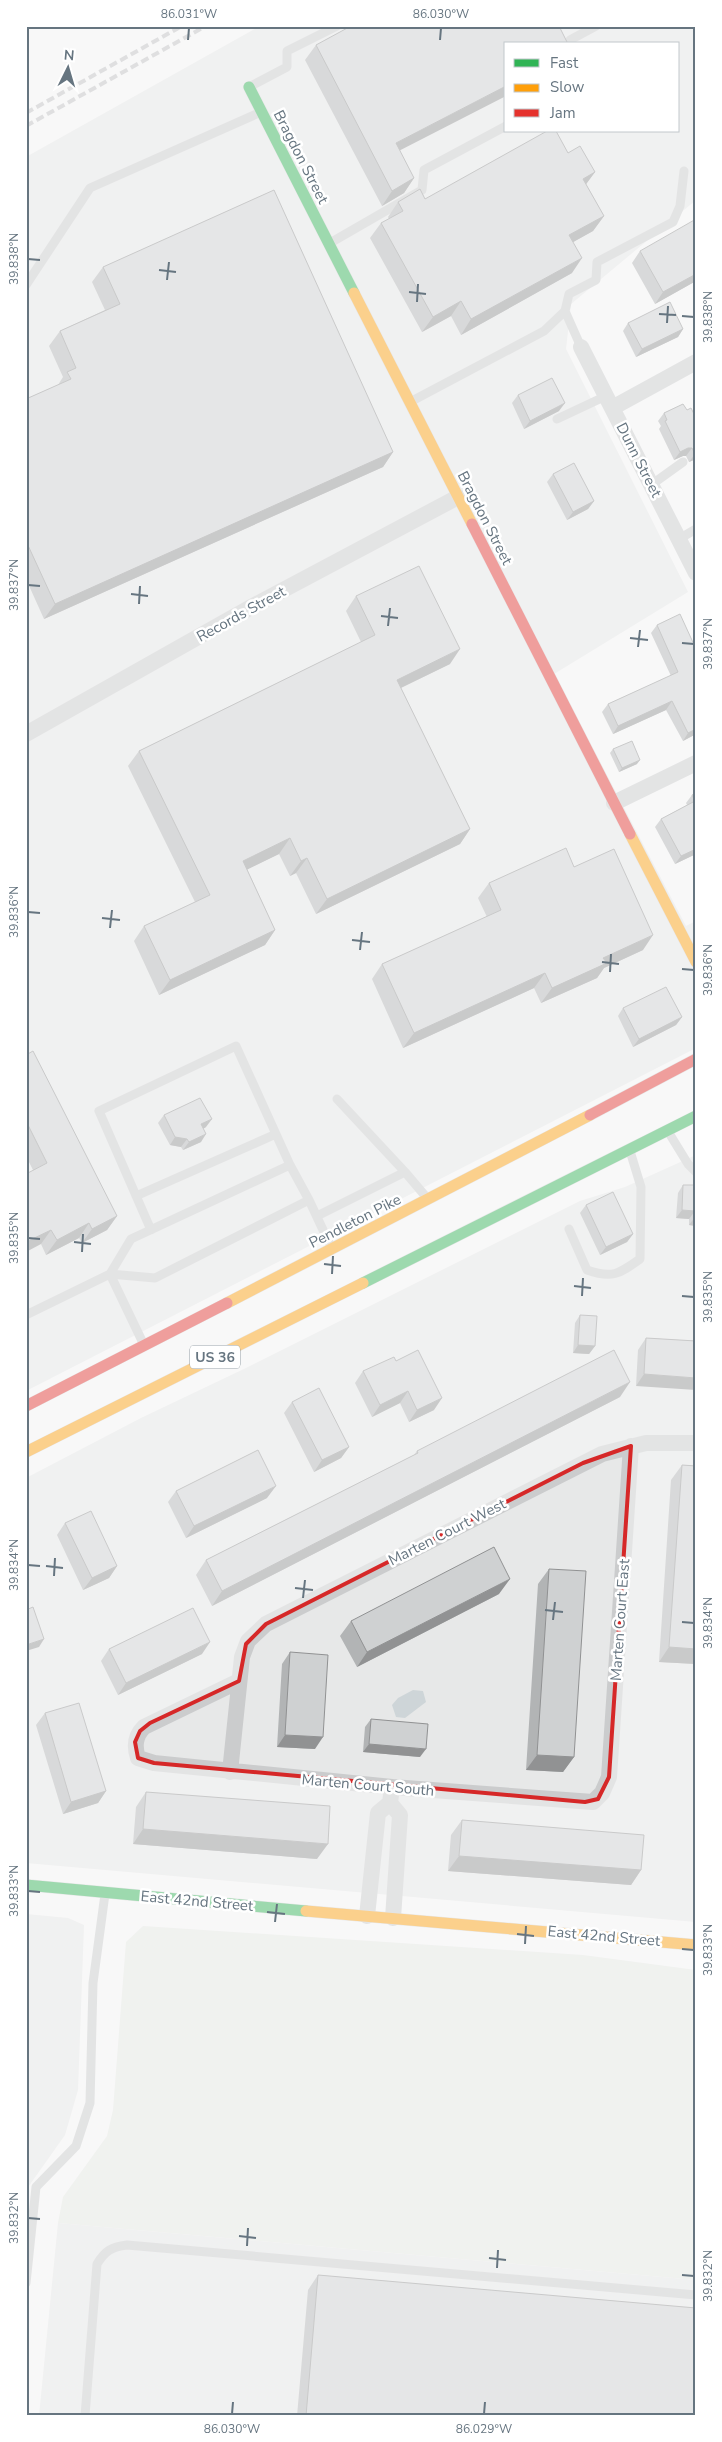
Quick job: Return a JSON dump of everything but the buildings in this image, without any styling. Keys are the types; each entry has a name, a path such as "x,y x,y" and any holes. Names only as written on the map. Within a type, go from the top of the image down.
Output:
{"street":[{"name":"Bragdon Street","path":"249,87 696,962"},
{"name":"Dunn Street","path":"581,347 696,573"},
{"path":"609,402 696,362"},
{"name":"Records Street","path":"26,734 253,606 458,497"},
{"path":"614,803 696,763"},
{"name":"Pendleton Pike","path":"26,1406 428,1200 696,1059"},
{"name":"US 36","path":"26,1452 696,1116"},
{"name":"Marten Court West","path":"230,1772 240,1664 246,1644 266,1624 602,1454 646,1443 696,1443"},
{"name":"Marten Court East","path":"602,1793 609,1777 631,1446"},
{"name":"Marten Court South","path":"239,1681 144,1727 136,1738 138,1758 148,1762 391,1795 593,1802 602,1793"},
{"path":"367,1916 378,1813 391,1795 400,1815 393,1918"},
{"name":"East 42nd Street","path":"26,1885 105,1894 696,1945"}],"lane":[{"path":"249,87 286,67 287,50 337,26"},
{"path":"570,42 570,40 596,26"},
{"path":"26,285 90,188 261,112"},
{"path":"328,243 422,190 424,170 504,127"},
{"path":"410,402 544,331 565,311 569,294 596,280 597,262 672,222 680,206 684,170"},
{"path":"565,311 581,347"},
{"path":"557,419 609,402"},
{"path":"651,485 684,462"},
{"path":"678,539 696,529"},
{"path":"151,1230 99,1111 236,1046 290,1165 332,1249"},
{"path":"338,1099 428,1200"},
{"path":"668,1130 688,1164 696,1172"},
{"path":"136,1196 276,1134"},
{"path":"569,1229 587,1270 605,1276 626,1269 640,1259 642,1187 630,1150"},
{"path":"110,1274 131,1239 290,1165"},
{"path":"317,1216 405,1172"},
{"path":"26,1315 110,1274 155,1278 309,1200"},
{"path":"110,1274 145,1346"},
{"path":"26,2284 36,2187 76,2146 90,2102 93,1983 105,1894"},
{"path":"26,2184 36,2187"},
{"path":"85,2416 97,2264 103,2253 114,2247 127,2245 696,2295"}],"highlighted area":[{"path":"631,1446 609,1777 598,1799 585,1802 154,1763 138,1758 135,1742 140,1731 150,1723 239,1681 246,1644 266,1624 583,1463"}],"shaded area":[{"path":"260,26 696,26 696,200 571,304 566,349 688,592 554,674 686,926 696,921 696,1048 26,1391 26,157"},
{"path":"696,1155 696,1922 26,1863 26,1478 141,1418 246,1368 580,1201 625,1187"},
{"path":"413,1690 423,1691 426,1702 405,1718 396,1717 392,1705 398,1698"},
{"path":"26,1914 68,1918 84,1925 78,2090 65,2135 26,2190"},
{"path":"143,1926 583,1955 696,1970 696,2280 58,2223 63,2197 107,2136 113,2110 126,1942"},
{"path":"58,2223 696,2280 696,2416 39,2416"}],"railway":[{"path":"26,113 182,26"},
{"path":"26,126 206,26"}],"traffic: fast":[{"path":"249,87 354,293"},
{"path":"363,1283 696,1116"},
{"path":"26,1885 306,1911"}],"traffic: slow":[{"path":"354,293 472,524"},
{"path":"630,834 696,962"},
{"path":"227,1303 590,1115"},
{"path":"26,1452 363,1283"},
{"path":"306,1911 696,1945"}],"traffic: jam":[{"path":"472,524 630,834"},
{"path":"590,1115 696,1059"},
{"path":"26,1406 227,1303"}]}
